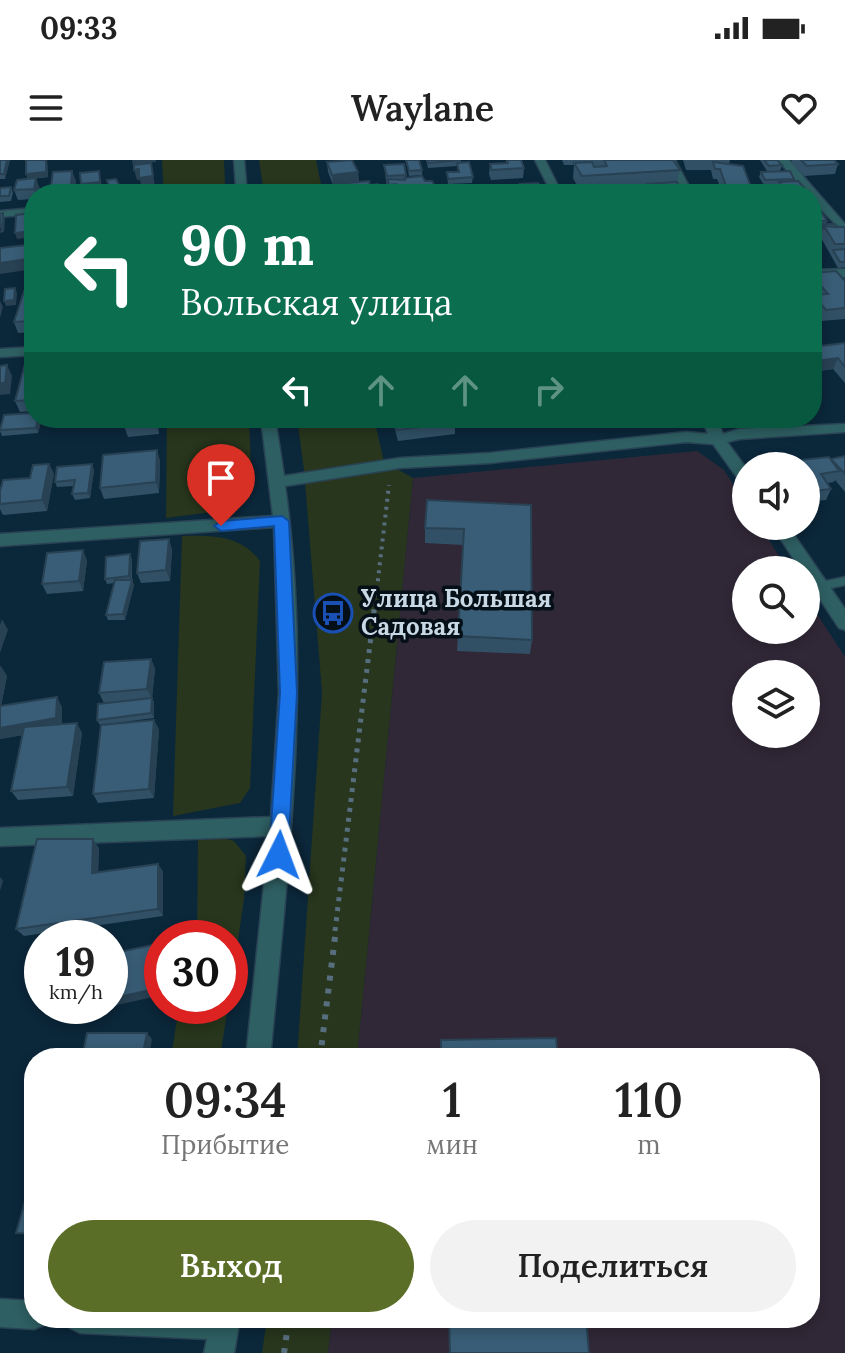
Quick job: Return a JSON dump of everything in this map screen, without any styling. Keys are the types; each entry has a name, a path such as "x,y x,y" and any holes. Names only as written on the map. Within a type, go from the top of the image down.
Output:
{"street":[{"path":"239,160 241,184"},
{"path":"540,160 552,184"},
{"path":"670,160 683,184"},
{"path":"783,160 804,184"},
{"path":"822,205 845,231"},
{"path":"0,214 24,212"},
{"path":"822,274 845,273"},
{"path":"0,353 24,352"},
{"path":"259,1048 280,826 288,693 282,521 269,428"},
{"path":"713,428 732,460"},
{"path":"276,482 384,465 600,448 686,437 718,440 740,434 845,428"},
{"path":"0,540 282,521"},
{"path":"790,540 845,623"},
{"path":"0,837 280,826"},
{"path":"0,1313 24,1314"},
{"path":"181,1328 222,1332"}],"lane":[{"path":"821,586 845,581"}],"path":[{"path":"321,1048 389,489 384,465"},
{"path":"284,1353 288,1328"}],"shaded area":[{"path":"697,451 724,470 732,483 732,540 769,540 779,556 732,556 732,644 820,644 820,619 845,657 845,1353 328,1353 331,1328 820,1328 820,1048 358,1048 413,478"}],"green space":[{"path":"162,160 224,160 225,184 163,184"},
{"path":"259,160 316,160 321,184 263,184"},
{"path":"167,428 249,428 252,494 220,511 166,518"},
{"path":"298,428 376,428 384,462 413,478 358,1048 298,1048 322,692"},
{"path":"182,536 235,541 260,561 250,788 240,803 173,816"},
{"path":"218,837 234,841 246,856 241,920 197,920 198,840"},
{"path":"176,1024 225,1024 222,1048 173,1048"},
{"path":"266,1328 331,1328 328,1353 262,1353"}],"building":[{"path":"0,160 7,160 4,174 0,174"},
{"path":"26,160 46,160 46,172 26,174"},
{"path":"352,160 358,172 332,175 327,162"},
{"path":"406,160 419,160 422,170 409,171"},
{"path":"427,160 461,160 428,163"},
{"path":"507,160 521,160 524,168 492,170 490,164 508,163"},
{"path":"604,160 673,160 680,170 582,176 574,163 592,162 594,167 607,166"},
{"path":"764,160 777,160 782,165 769,166"},
{"path":"801,160 834,160 838,164 807,166"},
{"path":"469,162 473,177 448,179 447,172 459,172 457,163"},
{"path":"713,162 743,166 750,184 725,184 720,169 715,169"},
{"path":"151,163 153,176 139,178 139,169 134,170 134,165"},
{"path":"404,164 406,175 387,176 384,165"},
{"path":"72,171 71,184 51,184 53,172"},
{"path":"99,171 100,182 81,184 80,173"},
{"path":"790,171 794,179 765,180 761,172"},
{"path":"422,176 425,181 434,184 389,184 387,179"},
{"path":"36,178 35,184 24,184 24,190 14,190 17,180"},
{"path":"116,179 118,184 108,184 107,180"},
{"path":"369,181 370,184 337,184"},
{"path":"798,181 801,184 781,184 779,182"},
{"path":"11,187 9,196 0,196 0,188"},
{"path":"24,214 24,232 15,233 16,215"},
{"path":"824,226 844,227 845,244 835,244"},
{"path":"24,245 24,259 0,263 0,248"},
{"path":"845,249 845,262 840,262 833,250"},
{"path":"836,271 845,281 845,308 826,310 822,305 822,294 828,294 822,287 822,272"},
{"path":"15,288 14,300 4,301 5,289"},
{"path":"24,291 24,322 14,322"},
{"path":"845,343 845,367 838,358 822,360 822,346"},
{"path":"7,365 5,383 0,383 0,366"},
{"path":"24,368 24,401 15,401"},
{"path":"24,414 24,428 36,428 0,430 4,415"},
{"path":"157,450 156,482 100,488 103,455"},
{"path":"845,456 845,474 831,459"},
{"path":"829,457 839,471 821,474 831,489 820,490 820,458"},
{"path":"49,464 42,500 0,504 3,480 30,478 33,465"},
{"path":"92,464 88,493 72,494 75,480 55,482 57,467"},
{"path":"427,500 531,505 532,640 458,636 464,529 425,528"},
{"path":"169,539 166,570 137,573 140,541"},
{"path":"83,550 79,581 42,584 47,553"},
{"path":"130,554 129,576 105,579 106,557"},
{"path":"115,580 132,580 123,614 106,615"},
{"path":"151,659 147,689 99,693 104,662"},
{"path":"57,697 56,718 0,728 0,706"},
{"path":"152,698 151,713 97,720 98,704"},
{"path":"154,720 149,789 93,794 101,725"},
{"path":"77,723 67,787 11,791 24,727"},
{"path":"37,839 93,839 92,873 158,864 158,909 80,920 24,920 24,928 16,929"},
{"path":"144,947 144,991 128,995 128,950"},
{"path":"87,1033 147,1033 144,1048 84,1048"},
{"path":"556,1038 557,1048 441,1048 441,1040"},
{"path":"24,1205 24,1233 16,1233"},
{"path":"449,1328 587,1328 589,1353 450,1353"}],"place":[{"name":"Улица Большая Садовая","path":"333,613"}],"route":[{"path":"221,526 282,521 288,693 279,855"}]}
